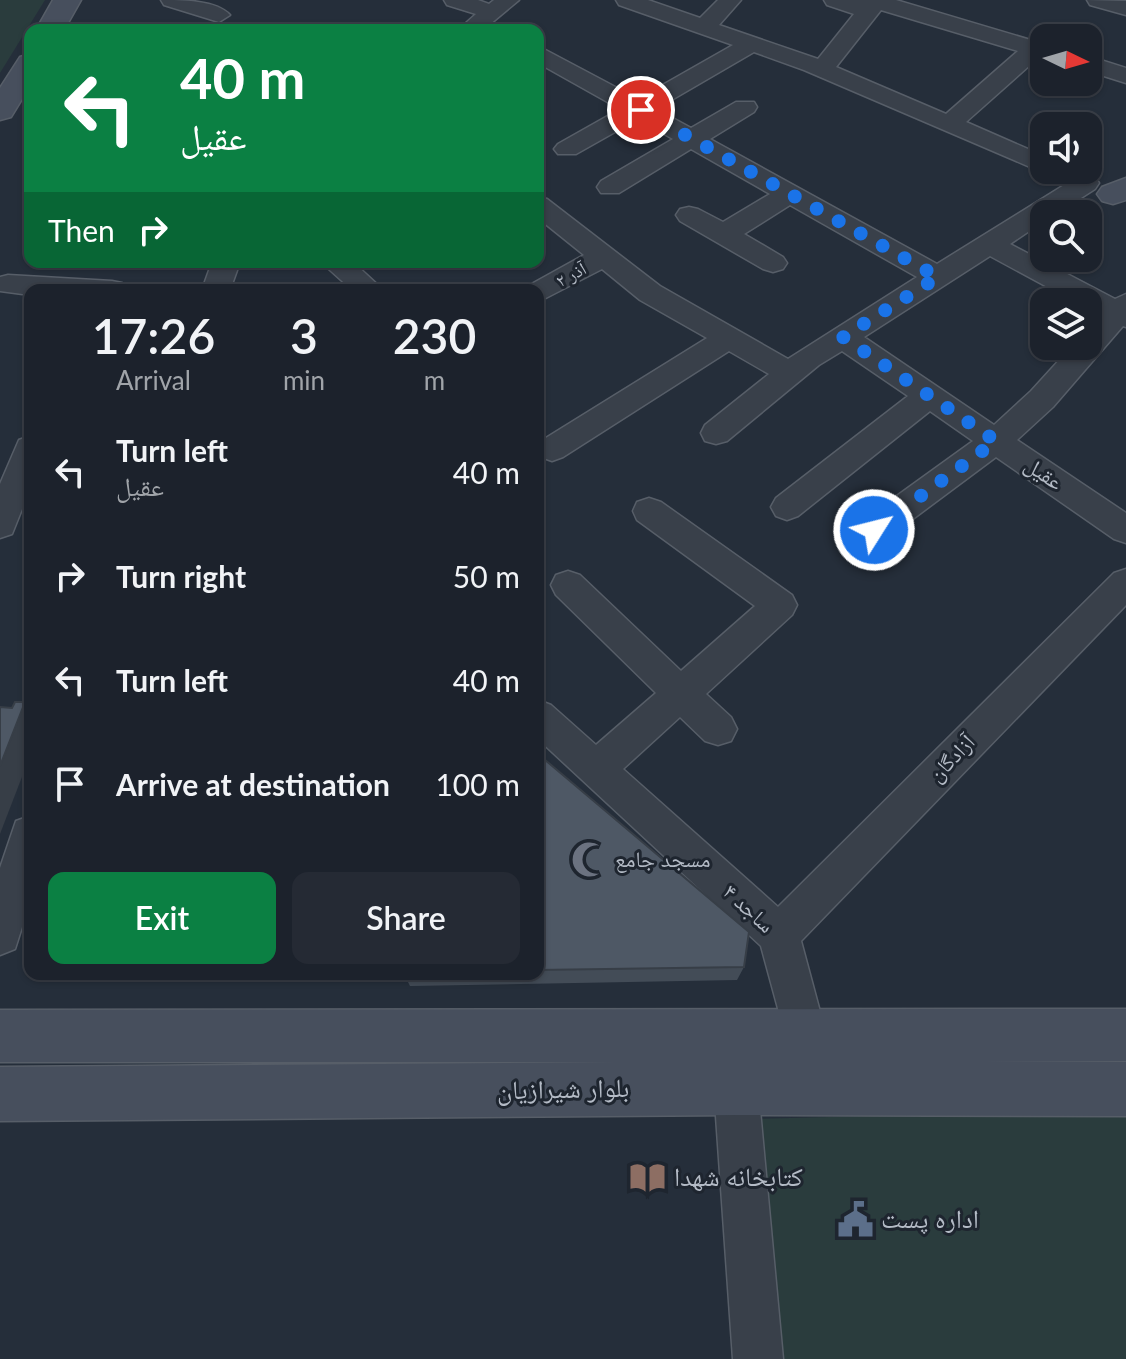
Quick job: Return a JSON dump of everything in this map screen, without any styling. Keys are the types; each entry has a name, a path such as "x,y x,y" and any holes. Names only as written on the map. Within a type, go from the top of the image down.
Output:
{"main road":[{"path":"53,24 67,0"},
{"path":"0,111 24,73"},
{"path":"0,1036 1126,1035"},
{"name":"بلوار شیرازیان","path":"0,1094 736,1088 1126,1089"}],"street":[{"path":"172,0 219,15"},
{"path":"455,0 489,19"},
{"path":"627,0 822,69 1030,159"},
{"path":"704,27 730,0"},
{"path":"835,0 868,11"},
{"path":"1098,0 1126,8"},
{"path":"822,69 876,1 1030,47"},
{"path":"567,149 641,110 752,44"},
{"path":"544,56 938,277"},
{"path":"949,124 1030,57"},
{"path":"1102,68 1126,76"},
{"path":"610,187 745,107"},
{"path":"716,433 790,373 989,244 1108,188"},
{"path":"724,234 791,193"},
{"path":"544,210 650,293 790,373"},
{"path":"689,215 773,263"},
{"path":"874,530 996,441 1042,399 1123,311 989,244"},
{"name":"آذر ۲","path":"544,290 604,256"},
{"path":"342,268 362,284"},
{"path":"8,284 24,285"},
{"name":"عقیل","path":"843,337 1126,530"},
{"path":"552,449 729,338"},
{"path":"787,507 929,396"},
{"path":"0,525 24,463"},
{"path":"596,769 780,605 649,511"},
{"name":"آزادگان","path":"779,935 1126,583"},
{"path":"568,585 718,729"},
{"name":"ساجد ۴","path":"544,721 779,935 804,1034"},
{"path":"0,935 24,854"},
{"path":"736,1088 758,1359"}],"shaded area":[{"path":"0,0 45,0 30,24 24,24 24,34 0,73"},
{"path":"1126,1109 1126,1359 779,1359 757,1119"}],"building":[{"path":"15,702 24,702 0,766 0,707 12,708"},
{"name":"مسجد جامع","path":"544,759 749,932 744,967 544,970"}],"place":[{"name":"مسجد جامع","path":"589,859"},
{"name":"کتابخانه شهدا","path":"648,1177"},
{"name":"اداره پست","path":"855,1219"}],"route":[{"path":"641,110 938,277 843,337 996,441 874,530"}]}
